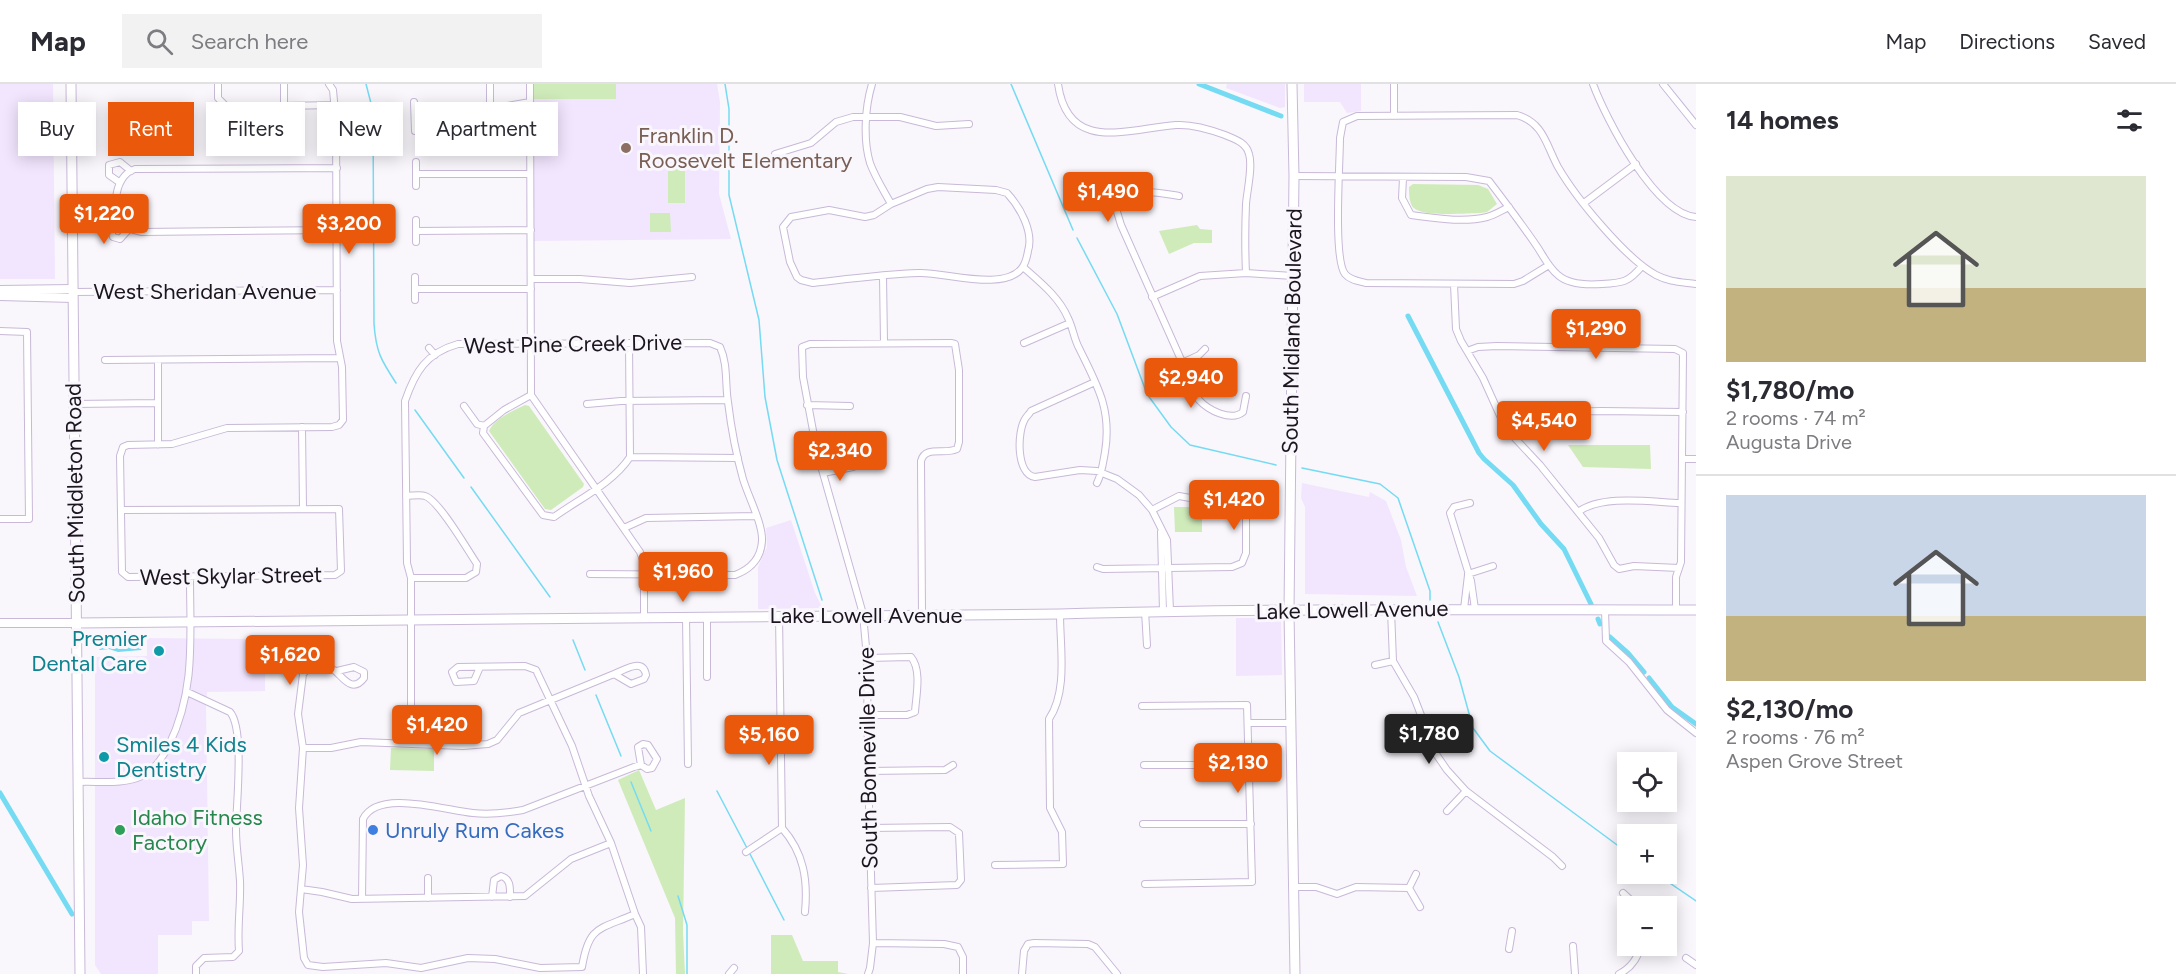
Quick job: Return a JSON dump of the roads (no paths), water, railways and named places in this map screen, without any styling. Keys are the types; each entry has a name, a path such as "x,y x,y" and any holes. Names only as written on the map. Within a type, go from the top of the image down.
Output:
{"main road":[{"name":"South Middleton Road","path":"71,84 80,974"},
{"name":"South Midland Boulevard","path":"1292,84 1294,176 1289,611 1295,974"},
{"name":"Lake Lowell Avenue","path":"77,623 644,616 1060,614 1145,611 1696,610"}],"street":[{"path":"218,84 219,102"},
{"path":"284,84 284,102"},
{"path":"329,84 333,90 334,102"},
{"path":"490,84 490,102"},
{"path":"530,84 530,102"},
{"path":"872,84 867,116 867,144 870,162 891,204"},
{"path":"1058,84 1070,118 1085,129 1094,132 1176,125 1196,126 1240,141 1249,153 1250,161 1245,242 1246,273"},
{"path":"1394,84 1394,115"},
{"path":"1593,84 1612,130 1655,190 1670,206 1687,216 1696,217"},
{"path":"1663,84 1696,125"},
{"path":"414,102 415,116"},
{"path":"1549,265 1514,284 1366,283 1353,280 1346,275 1339,258 1343,122 1357,116 1394,115 1517,115 1528,119 1538,126 1559,168 1600,224 1642,266 1657,276 1673,282 1696,284"},
{"path":"775,154 812,143 836,122 853,117 900,117 936,126 969,124"},
{"path":"302,427 303,508 121,510 120,456 123,447 188,440 213,430 227,428 339,425 343,420 342,367 337,341 337,156"},
{"path":"530,156 531,395 640,552 644,563 644,616"},
{"path":"119,183 109,175 110,165 120,162 131,171"},
{"path":"416,162 416,186"},
{"path":"1584,203 1636,164"},
{"path":"337,168 131,171 123,176 117,195 119,217 129,229 142,232 337,230"},
{"path":"416,174 530,174"},
{"path":"1294,176 1466,177 1489,181 1549,265 1557,275 1567,281 1596,284 1624,282 1633,277 1642,266"},
{"path":"1403,178 1402,198 1411,215 1439,219 1478,219 1490,217 1509,207"},
{"path":"927,189 1004,191 1011,197 1027,227 1030,244 1023,267 1017,273 995,281 921,273 813,283 797,277 790,262 783,227 791,217 829,210 865,218 891,204 927,189"},
{"path":"1179,196 1146,191 1135,192 1114,202 1120,225 1199,400 1207,408 1216,412 1240,415 1245,409 1246,396"},
{"path":"119,217 110,227 113,237 120,239 129,229"},
{"path":"416,220 416,242"},
{"path":"416,231 531,230"},
{"path":"1023,267 1062,307 1077,345 1104,401 1108,420 1107,437 1102,472 1097,483"},
{"path":"1152,297 1200,276 1246,273 1293,276"},
{"path":"883,276 884,343"},
{"path":"415,277 415,300"},
{"path":"531,279 580,279 630,283 692,277"},
{"path":"1454,284 1456,329 1483,378 1502,420 1512,435 1540,465 1599,538 1614,566 1619,569 1634,566 1679,568"},
{"path":"415,288 531,289"},
{"path":"0,290 73,293"},
{"name":"West Sheridan Avenue","path":"73,293 337,290"},
{"path":"0,296 73,293"},
{"path":"1024,343 1070,323"},
{"path":"0,332 27,332 29,519 0,519"},
{"path":"531,395 504,410 484,426 483,433 543,515 554,517 624,466 630,457 628,343"},
{"name":"West Pine Creek Drive","path":"411,743 411,578 407,563 405,401 414,377 425,361 458,344 710,343 720,347 724,357 727,400"},
{"path":"850,406 807,405 802,347 810,344 955,344 959,370 959,442 957,449 927,452 921,462 922,615"},
{"path":"1467,351 1485,346 1681,350 1683,352 1683,459 1676,610"},
{"path":"429,348 435,355"},
{"path":"1182,363 1199,355 1205,349"},
{"path":"105,360 340,358"},
{"path":"158,360 158,445"},
{"path":"1095,382 1031,411 1023,424 1020,459 1023,470 1030,476 1041,477 1080,470 1102,472 1127,485 1139,495 1152,510 1167,540 1166,611"},
{"path":"587,404 629,400 727,400 743,478 762,537 761,552 753,564 745,571 728,575 590,574"},
{"path":"74,404 158,403"},
{"name":"South Bonneville Drive","path":"807,405 823,473 863,614 867,658 867,771 873,943 868,974"},
{"path":"464,406 477,424 484,426"},
{"path":"1502,420 1521,413 1683,412"},
{"path":"630,457 738,458"},
{"path":"1683,459 1696,459"},
{"path":"823,473 853,467"},
{"path":"406,496 424,496 430,499 442,512 477,564 476,572 466,578 411,578"},
{"path":"1097,567 1103,569 1166,568 1238,566 1242,563 1246,554 1246,515 1241,507 1185,496 1173,498 1152,510"},
{"path":"1578,512 1586,506 1611,501 1680,503"},
{"path":"1470,503 1454,507 1450,513 1468,574 1470,609"},
{"name":"West Skylar Street","path":"121,510 122,572 124,576 339,574 339,509 303,508"},
{"path":"624,528 646,518 756,516"},
{"path":"1468,574 1493,566"},
{"path":"78,782 132,780 157,765 175,732 188,692 190,577"},
{"path":"1391,610 1393,662 1414,697 1436,754 1466,791 1562,866"},
{"path":"1605,610 1606,641 1629,662 1667,710 1696,733"},
{"path":"1145,611 1147,645"},
{"path":"995,865 1063,864 1062,832 1050,808 1049,719 1056,709 1061,690 1060,614"},
{"path":"779,615 782,828 792,840 801,858 805,875 805,912"},
{"path":"686,616 688,764"},
{"path":"707,616 707,677"},
{"name":"Lake Lowell Avenue","path":"0,624 77,623"},
{"path":"867,658 911,657 917,670 915,712 907,715 867,715"},
{"path":"1375,665 1393,662"},
{"path":"303,748 331,748 361,742 463,746 488,744 496,740 519,713 551,700 614,674 636,665 641,666 646,675 644,679 631,684 614,674"},
{"path":"480,667 525,666 536,670 572,746 586,786 611,843 635,914 642,927 643,974"},
{"path":"337,671 312,669 303,674 298,714 303,748 298,808 303,864 299,912 304,958 308,965 323,967 386,963 420,971 468,958 495,959 540,968 582,971 585,945 593,932 635,914"},
{"path":"188,692 230,712 237,728 236,830 240,883 239,951 232,957 204,958 196,966 196,974"},
{"path":"1142,706 1248,705 1252,882 1145,884"},
{"path":"1248,723 1291,723"},
{"path":"362,899 363,819 365,815 385,804 411,803 472,813 505,813 524,810 641,765"},
{"path":"867,771 945,770 953,765"},
{"path":"1144,765 1250,765"},
{"path":"1447,811 1466,791"},
{"path":"1143,824 1251,824"},
{"path":"869,828 950,827 959,833 961,880 957,885 871,888"},
{"path":"746,852 782,828"},
{"path":"301,889 343,898 362,899 525,896 571,859 611,843"},
{"path":"1409,888 1416,874"},
{"path":"492,897 494,880 501,876 506,877 508,881 510,897"},
{"path":"428,878 429,898"},
{"path":"1294,887 1316,887 1337,894 1356,887 1409,888"},
{"path":"1409,888 1420,907"},
{"path":"1623,893 1626,896"},
{"path":"1509,949 1512,931"},
{"path":"873,943 944,944 958,947 963,957 963,974"},
{"path":"1022,974 1023,951 1028,945 1034,943 1089,944 1095,947 1117,974"},
{"path":"1573,946 1575,974"},
{"path":"236,954 241,959"},
{"path":"193,956 199,962"},
{"path":"1622,973 1637,956"},
{"path":"1686,958 1696,965"},
{"path":"729,974 734,968"}],"water":[{"path":"100,643 141,643 144,646 141,650 118,652 109,649 100,650 97,647"}],"waterway":[{"path":"366,84 373,111 375,334 380,355 396,383"},
{"path":"725,84 729,109 729,195 759,320 765,397 777,460 822,600"},
{"path":"1011,84 1073,230"},
{"path":"1199,84 1281,116"},
{"path":"1077,238 1117,314 1147,394 1171,427 1190,445 1276,465"},
{"path":"1408,316 1479,453 1513,485 1541,524 1564,549 1591,604"},
{"path":"415,410 464,478"},
{"path":"1302,468 1380,484 1398,498 1430,591 1430,600"},
{"path":"471,487 550,597"},
{"path":"1598,619 1600,624"},
{"path":"1438,622 1459,677 1473,728 1490,751 1617,845"},
{"path":"1610,637 1644,672"},
{"path":"573,640 585,670"},
{"path":"1649,678 1672,707 1696,724"},
{"path":"596,695 621,756"},
{"path":"631,782 651,831"},
{"path":"717,791 748,850"},
{"path":"0,793 72,914"},
{"path":"750,854 784,920"},
{"path":"1671,884 1696,901"},
{"path":"678,896 687,925 687,974"}],"place":[{"name":"Franklin D. Roosevelt Elementary","path":"626,148"},
{"name":"Premier Dental Care","path":"159,651"},
{"name":"Smiles 4 Kids Dentistry","path":"104,757"},
{"name":"Idaho Fitness Factory","path":"120,830"},
{"name":"Unruly Rum Cakes","path":"373,830"}]}
